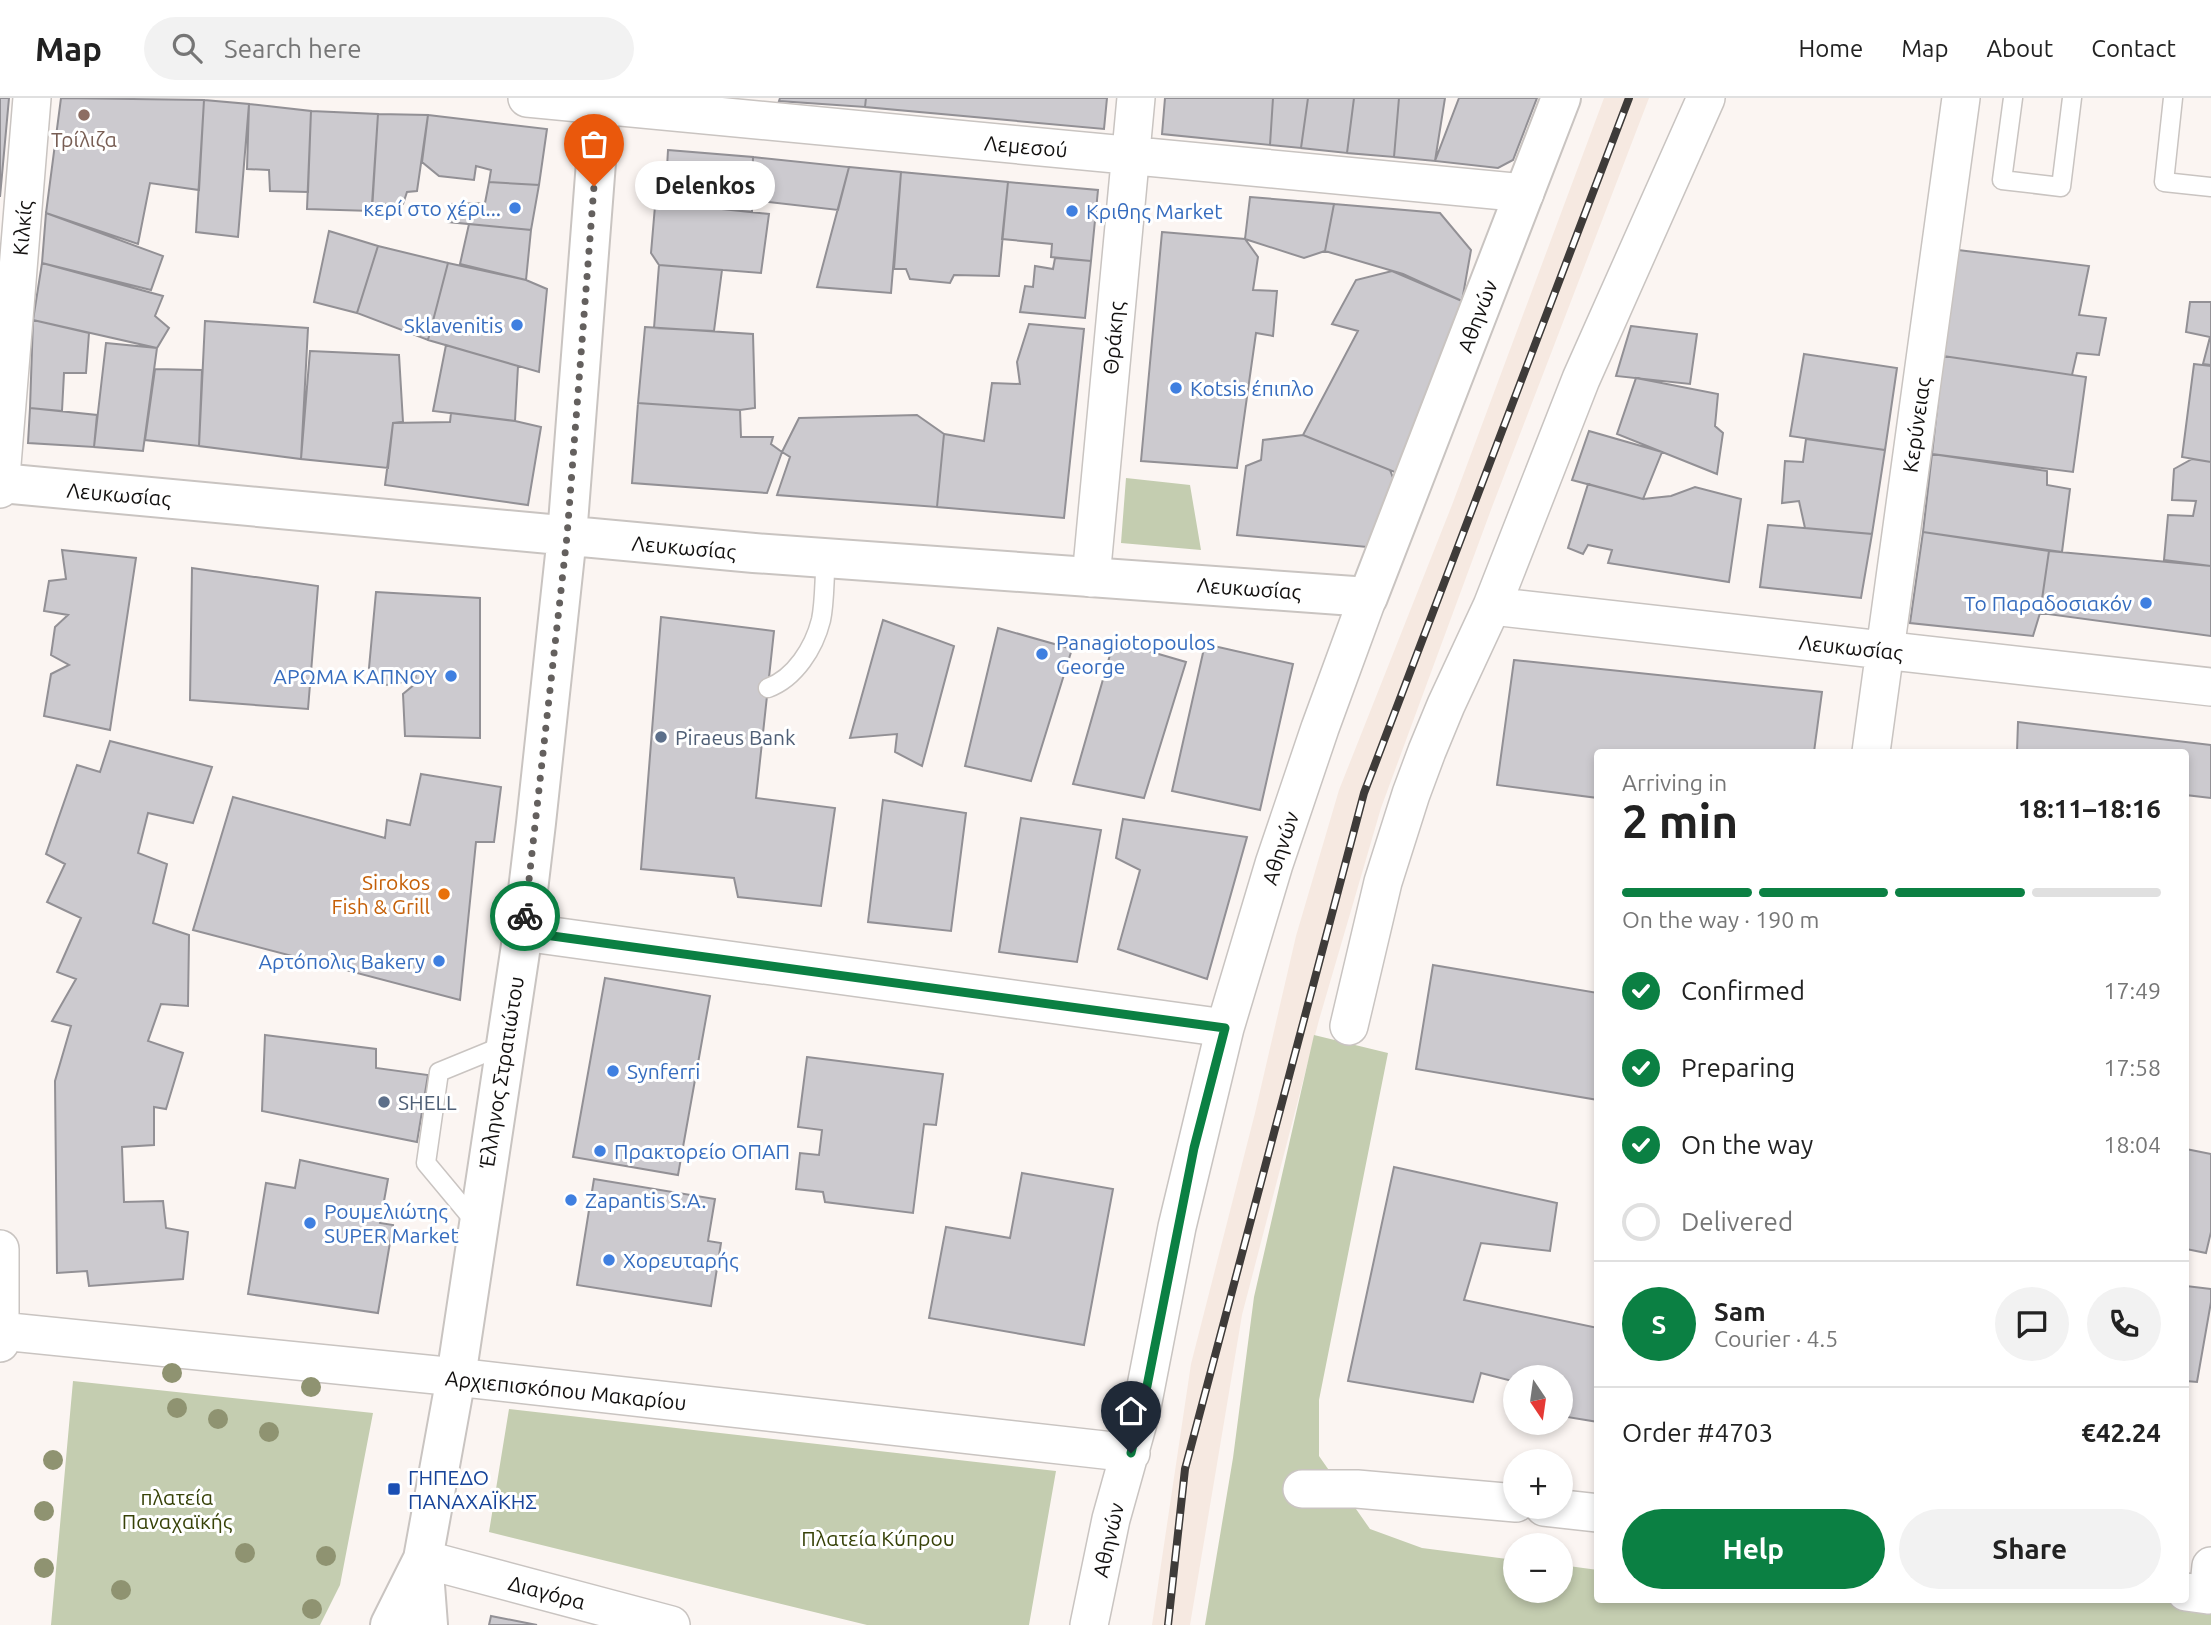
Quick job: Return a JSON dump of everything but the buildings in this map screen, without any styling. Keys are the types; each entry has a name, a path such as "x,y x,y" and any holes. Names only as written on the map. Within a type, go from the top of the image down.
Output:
{"street":[{"name":"Κιλκίς","path":"0,489 32,98"},
{"name":"Λεμεσού","path":"527,98 601,102 1525,193"},
{"name":"Θράκης","path":"1091,578 1136,98"},
{"name":"Αθηνών","path":"1089,1625 1111,1519 1147,1386 1194,1148 1225,1028 1274,864 1368,597 1561,98"},
{"path":"1349,1026 1376,907 1411,794 1446,705 1492,607 1581,379 1706,98"},
{"name":"Κερύνειας","path":"1871,749 1961,98"},
{"name":"Έλληνος Στρατιώτου","path":"428,1625 423,1559 456,1377 523,932 567,536 601,102"},
{"name":"Λευκωσίας","path":"0,483 826,558 1368,597"},
{"name":"Λευκωσίας","path":"1492,607 2211,687"},
{"path":"523,932 1225,1028"},
{"path":"0,1249 0,1343"},
{"name":"Αρχιεπισκόπου Μακαρίου","path":"0,1331 456,1377 1131,1453"},
{"path":"1301,1489 1357,1489 1503,1502"},
{"path":"1573,1510 1594,1513"},
{"path":"390,1625 423,1559"},
{"name":"Διαγόρα","path":"423,1559 671,1625"}],"lane":[{"path":"2013,98 2002,180 2061,187 2072,98"},
{"path":"2173,98 2164,182 2211,187"},
{"path":"768,688 782,682 802,662 821,621 826,558"},
{"path":"478,1226 426,1163 439,1072 505,1045"}],"shaded area":[{"path":"1604,98 1649,98 1492,507 1381,808 1319,1020 1242,1315 1190,1625 1152,1625 1191,1364 1255,1113 1296,936 1339,790 1452,505"}],"green space":[{"path":"1126,478 1190,485 1201,550 1121,543"},
{"path":"1314,1035 1388,1053 1319,1400 1319,1456 1370,1529 1422,1548 1503,1558 1503,1603 1573,1603 1573,1567 1594,1569 1594,1603 2189,1603 2189,1600 2211,1601 2211,1625 1205,1625 1233,1458 1254,1297"},
{"name":"πλατεία Παναχαϊκής","path":"73,1381 373,1413 340,1585 320,1625 51,1625"},
{"name":"Πλατεία Κύπρου","path":"509,1409 1056,1471 1029,1625 867,1625 489,1532"}],"railway":[{"path":"1168,1625 1185,1469 1364,793 1629,98"}],"way so far":[{"path":"525,916 567,536 594,186"}],"place":[{"name":"Τρίλιζα","path":"84,115"},
{"name":"Delenkos","path":"594,186"},
{"name":"κερί στο χέρι...","path":"515,208"},
{"name":"Κριθης Market","path":"1072,211"},
{"name":"Sklavenitis","path":"517,325"},
{"name":"Kotsis έπιπλο","path":"1176,388"},
{"name":"Το Παραδοσιακόν","path":"2146,603"},
{"name":"Panagiotopoulos George","path":"1042,654"},
{"name":"ΑΡΩΜΑ ΚΑΠΝΟΥ","path":"451,676"},
{"name":"Piraeus Bank","path":"661,737"},
{"name":"Sirokos Fish & Grill","path":"444,894"},
{"name":"Αρτόπολις Bakery","path":"439,961"},
{"name":"Synferri","path":"613,1071"},
{"name":"SHELL","path":"384,1102"},
{"name":"Πρακτορείο ΟΠΑΠ","path":"600,1151"},
{"name":"Zapantis S.A.","path":"571,1200"},
{"name":"Ρουμελιώτης SUPER Market","path":"310,1223"},
{"name":"Xoρευταρής","path":"609,1260"},
{"name":"ΓΗΠΕΔΟ ΠΑΝΑΧΑΪΚΗΣ","path":"394,1489"}],"route":[{"path":"525,916 523,932 1225,1028 1194,1148 1147,1386 1131,1453"}]}
